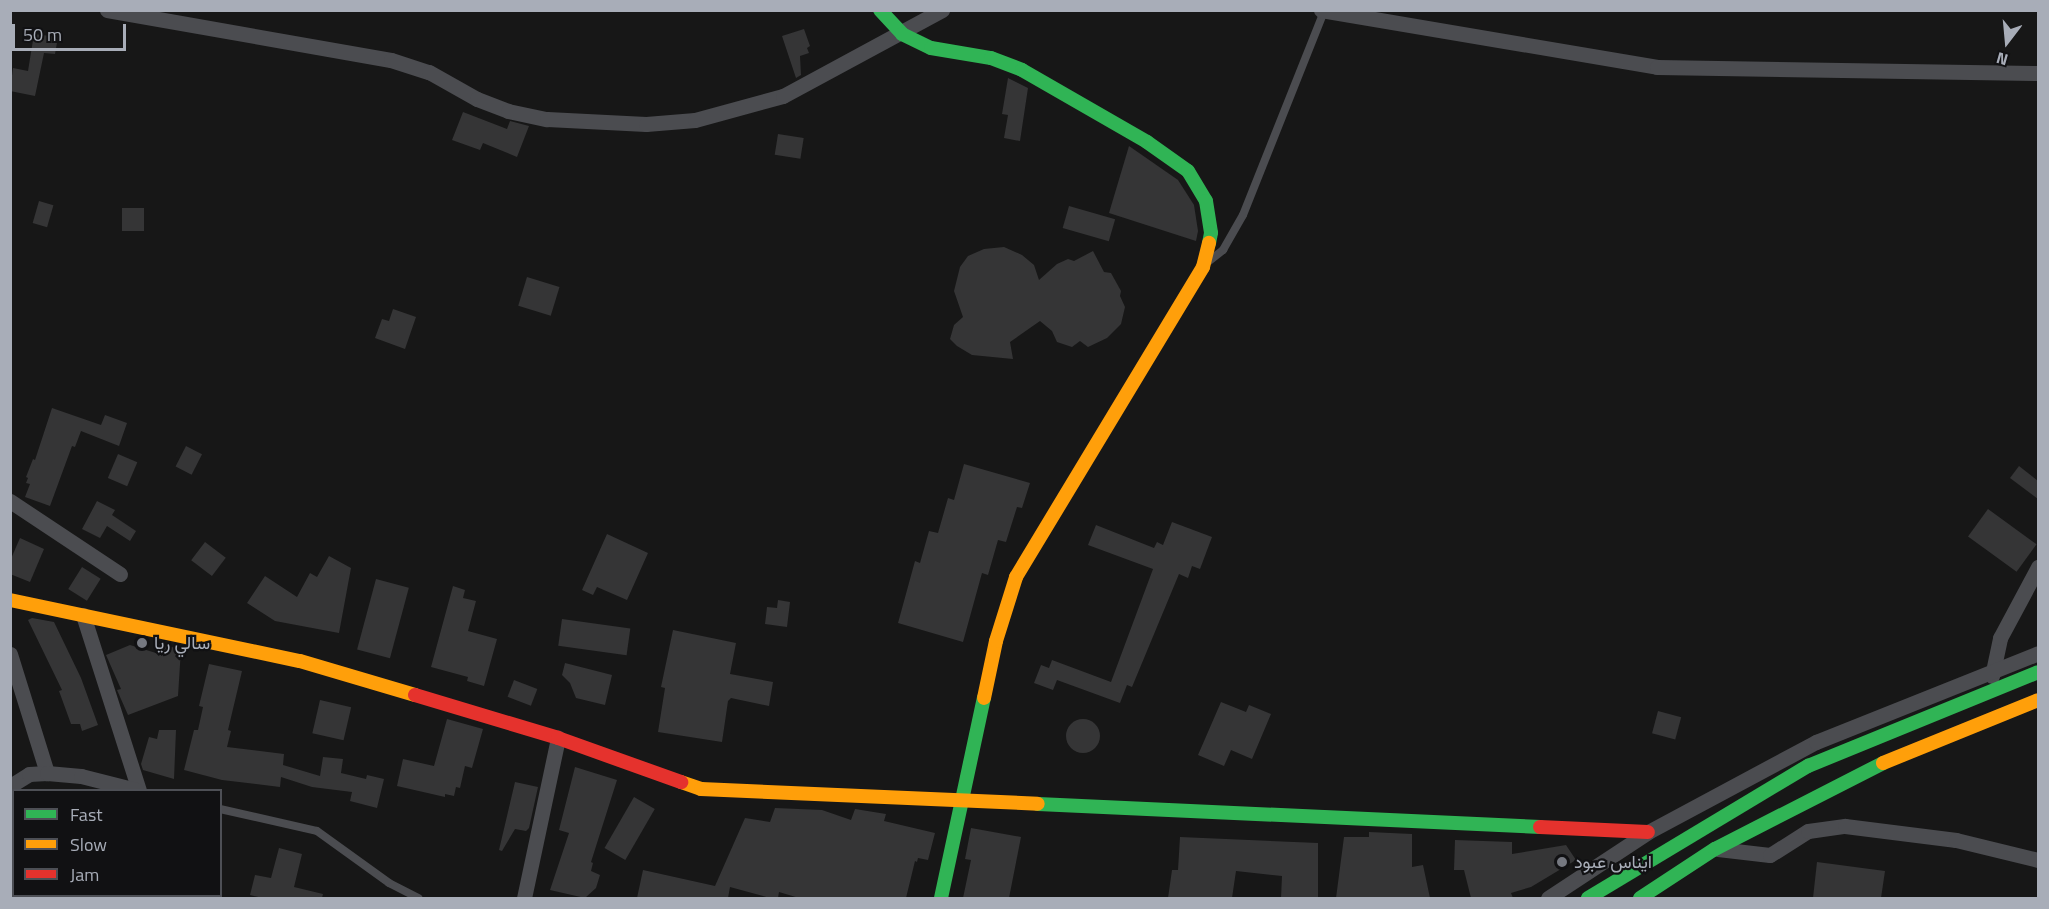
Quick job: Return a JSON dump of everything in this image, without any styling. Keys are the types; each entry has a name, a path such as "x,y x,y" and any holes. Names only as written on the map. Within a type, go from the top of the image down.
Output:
{"street":[{"path":"107,10 391,60 429,72 477,99 508,111 547,119 646,124 695,120 783,96 902,34 942,10"},
{"path":"880,10 902,34 931,48 991,58 1022,70 1147,142 1188,171 1206,201 1211,233 1203,267 1051,515 1016,577 996,641 941,898"},
{"path":"1323,11 1657,67 2038,73"},
{"path":"10,501 120,574"},
{"path":"1988,691 2000,638 2038,567"},
{"path":"10,600 300,661 558,738 701,789 1648,832"},
{"path":"83,615 137,789"},
{"path":"1548,898 1648,832 1816,742 1994,668 2038,653"},
{"path":"10,654 47,773"},
{"path":"1588,898 1808,766 2038,672"},
{"path":"1640,898 1715,849 1886,761 2038,700"},
{"path":"524,898 558,738"},
{"path":"10,786 29,774 47,773 81,776 133,789"},
{"path":"1715,849 1770,855 1808,831 1845,826 1956,840 2038,860"}],"lane":[{"path":"1203,267 1223,250 1243,215 1323,11"},
{"path":"222,809 317,831 389,883 418,898"}],"building":[{"path":"804,29 810,46 807,48 809,53 800,56 801,75 796,78 782,36"},
{"path":"34,34 58,37 55,54 44,53 35,96 10,91 13,68 28,71"},
{"path":"1008,78 1028,88 1020,141 1004,138 1008,115 1002,114"},
{"path":"463,112 507,129 510,121 529,126 517,157 483,143 480,150 452,140"},
{"path":"778,134 804,138 800,159 775,155"},
{"path":"1129,146 1178,180 1194,205 1198,231 1196,241 1109,213"},
{"path":"39,201 53,205 47,227 33,223"},
{"path":"1069,206 1115,219 1109,241 1063,228"},
{"path":"122,208 144,208 144,231 122,231"},
{"path":"1004,247 1022,255 1034,265 1039,280 1057,264 1068,259 1074,261 1093,251 1104,272 1111,273 1121,291 1120,296 1125,307 1121,324 1107,338 1088,347 1080,341 1072,347 1057,342 1052,331 1040,321 1010,342 1013,359 972,355 957,346 950,339 954,325 963,317 954,291 960,267 968,256 984,249"},
{"path":"527,277 560,287 551,316 518,306"},
{"path":"393,309 416,317 405,349 375,338 382,319 389,321"},
{"path":"52,408 101,425 105,415 127,423 119,446 81,431 75,447 72,446 50,506 25,497 30,484 26,483 28,478 26,477 33,459 35,460"},
{"path":"186,446 202,454 192,475 176,466"},
{"path":"118,454 137,462 127,486 108,478"},
{"path":"964,464 1030,483 1022,508 1017,507 1006,542 998,540 988,575 982,573 963,642 898,623 915,561 920,563 929,531 938,533 948,498 954,500"},
{"path":"2019,466 2038,481 2038,499 2010,478"},
{"path":"97,501 115,510 112,515 136,531 130,541 107,526 100,538 82,529"},
{"path":"1988,509 2037,544 2017,572 1968,537"},
{"path":"1172,522 1212,537 1200,569 1192,566 1188,578 1179,574 1132,687 1127,685 1120,703 1057,680 1053,690 1034,683 1041,665 1049,668 1052,660 1111,682 1153,569 1088,545 1096,525 1154,548 1157,542 1163,545"},
{"path":"607,534 648,553 627,600 597,587 593,595 582,590"},
{"path":"20,538 44,549 30,582 10,574 10,561"},
{"path":"205,542 226,558 212,576 191,560"},
{"path":"329,556 351,568 339,633 275,621 247,603 265,576 297,597 310,573 317,577"},
{"path":"82,567 101,579 87,601 68,589"},
{"path":"376,579 409,588 390,658 357,650"},
{"path":"453,586 465,590 463,598 476,601 468,631 497,639 484,686 467,681 468,677 431,667"},
{"path":"778,600 790,602 787,627 765,624 767,607 777,608"},
{"path":"32,618 54,622 81,678 98,725 82,731 80,724 71,724 59,691 62,690 28,620"},
{"path":"562,619 630,629 627,655 558,646"},
{"path":"673,630 736,643 730,674 773,682 769,706 731,698 728,701 722,742 658,732 665,688 661,687"},
{"path":"157,644 181,649 178,696 128,715 117,690 121,689 106,655 130,645 156,653"},
{"path":"565,663 612,675 605,705 576,698 570,683 562,675"},
{"path":"209,664 242,671 228,730 231,731 227,747 284,754 283,765 320,776 323,757 343,759 341,773 366,779 367,775 384,779 377,808 350,801 352,792 312,787 281,777 280,787 222,780 184,770 194,730 198,730 203,707 199,706"},
{"path":"514,680 537,689 531,706 508,697"},
{"path":"320,700 351,707 344,740 312,733"},
{"path":"1221,702 1246,712 1249,705 1271,714 1252,759 1231,750 1224,766 1198,755"},
{"path":"1658,711 1681,717 1675,739 1652,733"},
{"path":"447,719 483,729 472,768 465,766 460,788 456,787 454,796 445,794 445,797 397,786 403,759 434,766"},
{"path":"1083,719 1095,724 1100,736 1095,748 1083,753 1071,748 1066,736 1071,724"},
{"path":"159,730 176,730 174,779 143,770 141,764 149,737 157,739"},
{"path":"575,767 617,780 591,862 593,863 591,871 600,875 596,888 585,898 550,890 569,833 559,830"},
{"path":"515,782 538,787 529,828 526,831 515,829 502,851 499,850"},
{"path":"634,797 655,809 625,860 604,848"},
{"path":"775,808 822,810 851,820 855,809 886,814 884,821 935,833 928,860 918,858 917,862 915,861 906,898 799,898 779,892 778,898 770,898 730,887 728,898 637,898 643,870 715,886 745,818 770,822"},
{"path":"971,828 1021,837 1009,898 963,898 971,860 965,859"},
{"path":"1369,832 1412,834 1412,867 1423,865 1430,898 1336,898 1344,837 1369,837"},
{"path":"1180,837 1318,843 1318,898 1281,898 1282,876 1236,871 1232,898 1168,898 1172,870 1178,870"},
{"path":"1455,840 1512,842 1512,854 1566,845 1576,860 1531,887 1511,893 1513,898 1471,898 1464,870 1454,870"},
{"path":"279,848 302,854 294,887 323,894 322,898 263,898 250,895 255,875 271,878"},
{"path":"1817,862 1885,871 1881,898 1813,898"}],"traffic: fast":[{"path":"880,10 902,34 931,48 991,58 1022,70 1147,142 1188,171 1206,201 1211,233 1209,243"},
{"path":"1588,898 1808,766 2038,672"},
{"path":"941,898 984,698"},
{"path":"1640,898 1715,849 1883,763"},
{"path":"1038,804 1540,827"}],"traffic: slow":[{"path":"984,698 996,641 1016,577 1203,267 1209,243"},
{"path":"10,600 300,661 415,695"},
{"path":"1883,763 2038,700"},
{"path":"681,782 701,789 1038,804"}],"traffic: jam":[{"path":"415,695 558,738 681,782"},
{"path":"1540,827 1648,832"}],"place":[{"name":"سالي ريا","path":"142,643"},
{"name":"ايناس عبود","path":"1562,862"}]}
